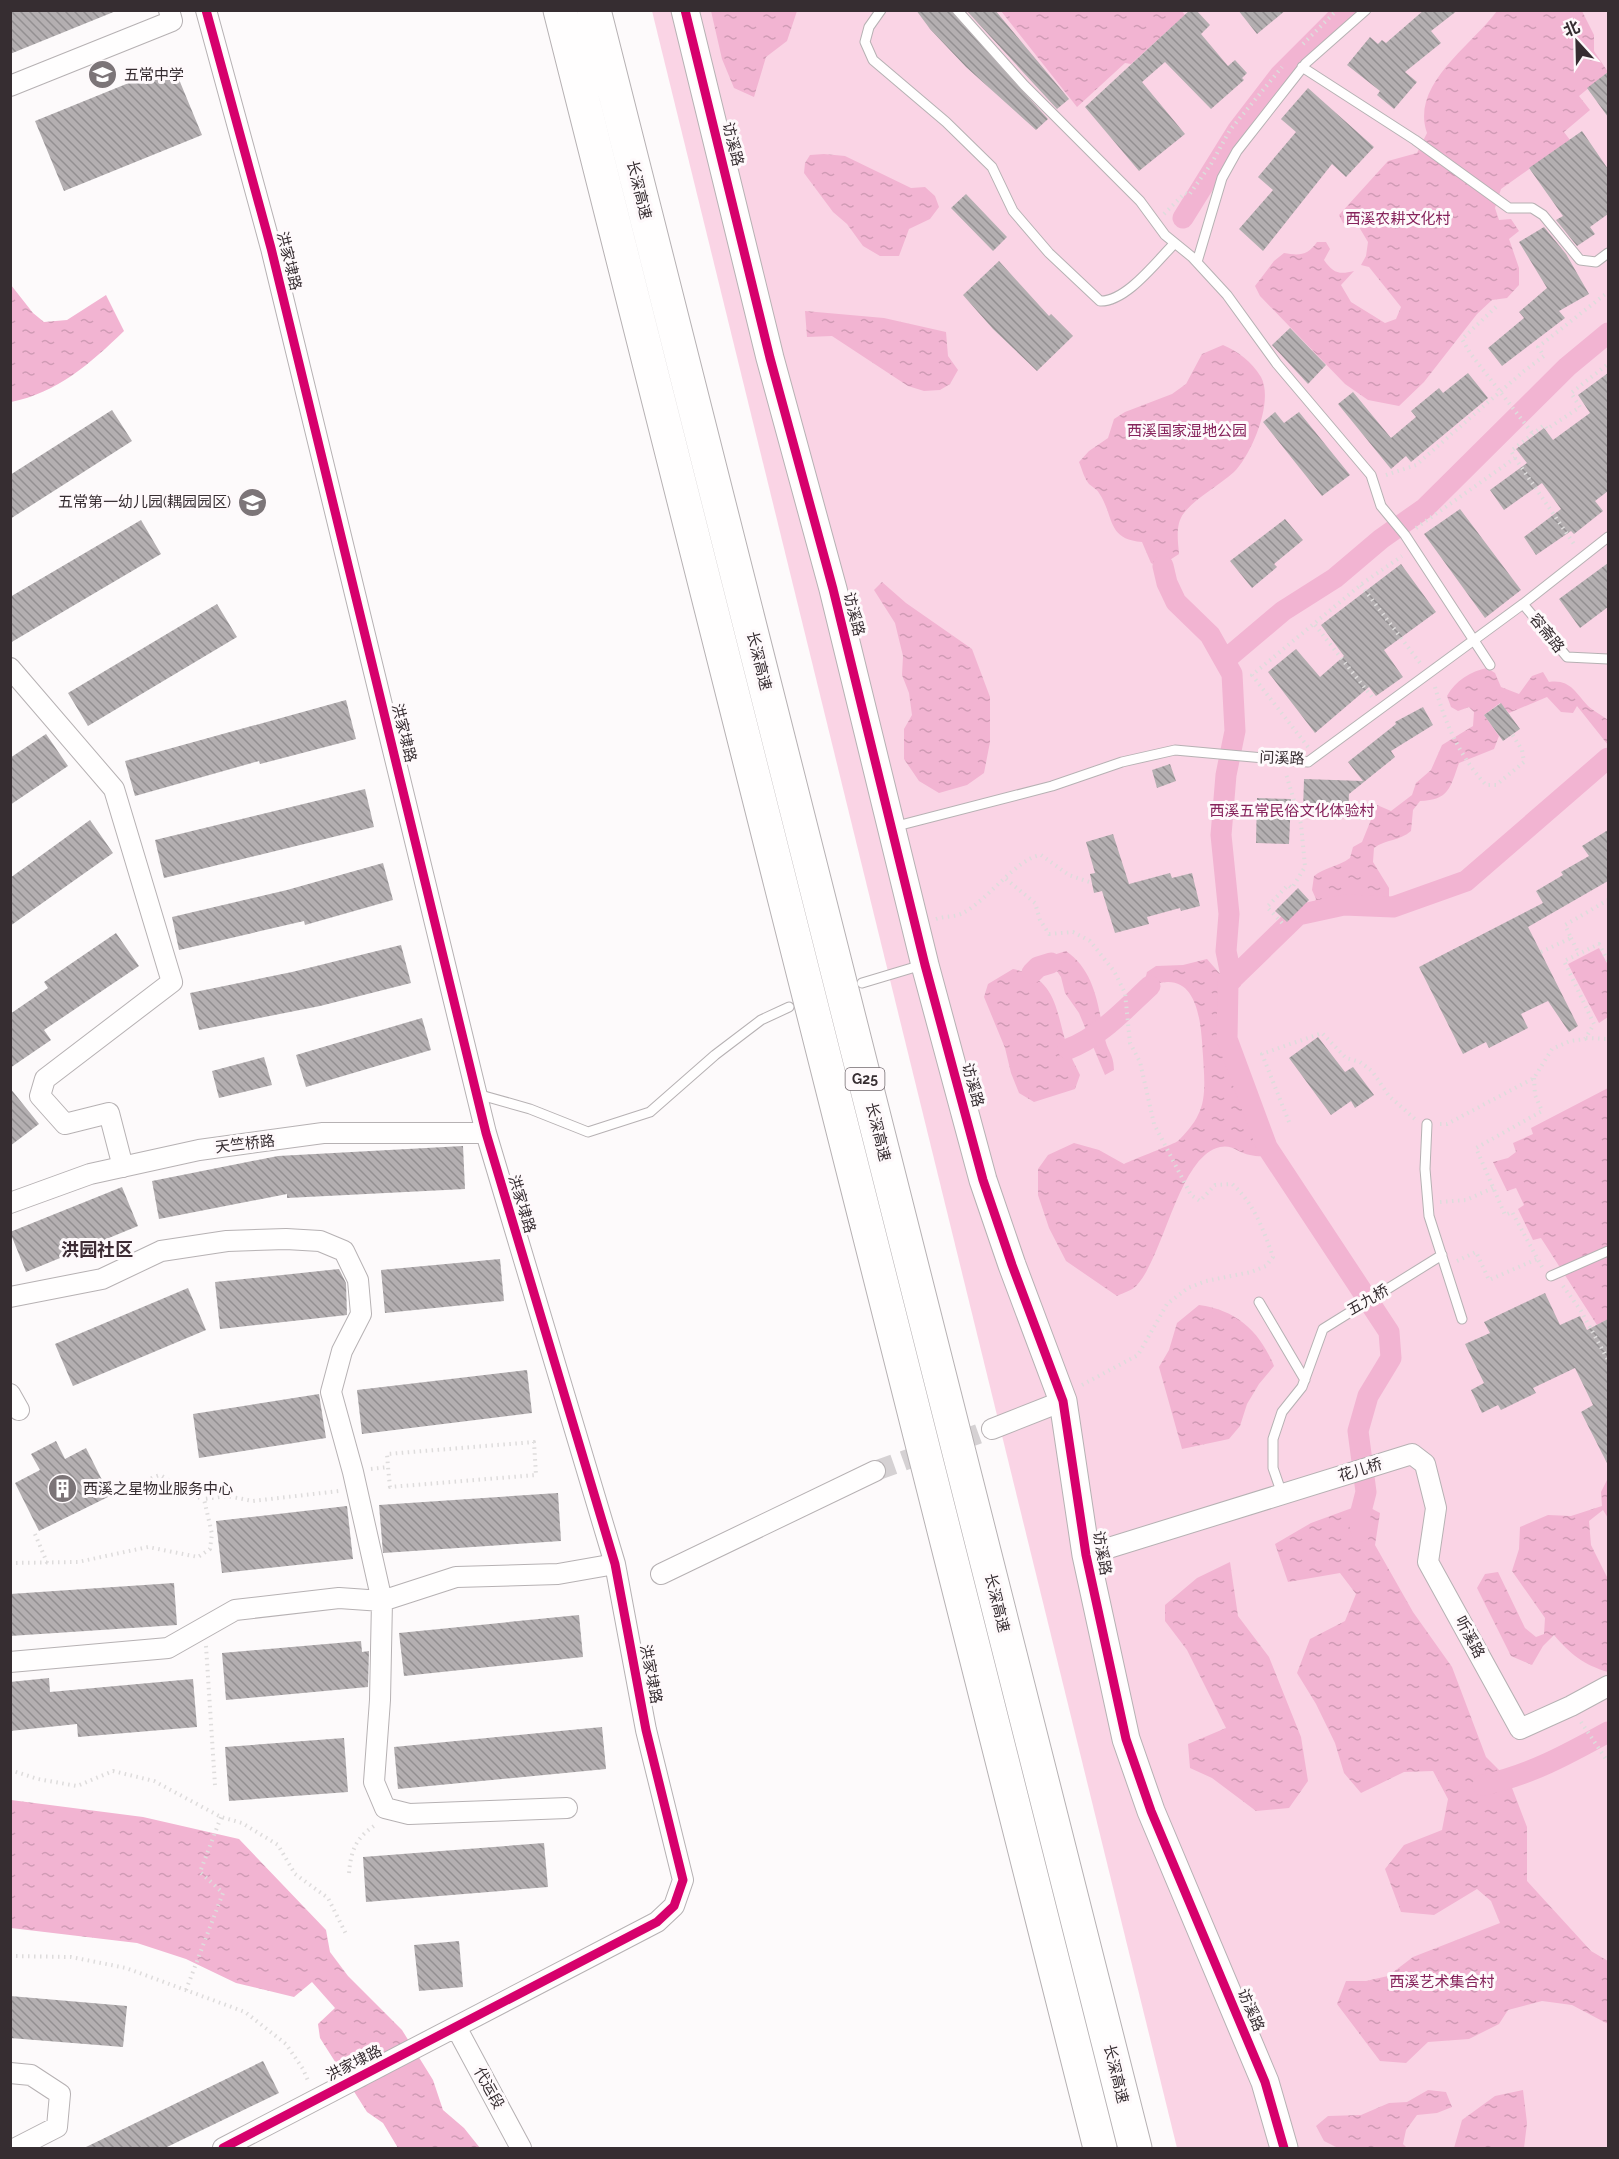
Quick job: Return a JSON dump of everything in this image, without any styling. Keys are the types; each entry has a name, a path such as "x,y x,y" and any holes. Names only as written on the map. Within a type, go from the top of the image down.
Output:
{"highway":[{"name":"G25","path":"560,10 1100,2148"},
{"name":"长深高速","path":"594,10 1135,2148"}],"street":[{"path":"10,86 172,21 170,10"},
{"name":"洪家埭路","path":"206,10 271,248 486,1133 615,1564 646,1730 683,1880 674,1906 657,1922 223,2148"},
{"name":"访溪路","path":"685,10 770,358 833,590 925,964 983,1180 1062,1398 1086,1555 1126,1739 1151,1811 1265,2082 1284,2148"},
{"path":"10,668 114,789 172,982 45,1079 40,1096 65,1124 109,1113 123,1167"},
{"name":"天竺桥路","path":"10,1203 90,1174 199,1150 323,1133 486,1133"},
{"path":"10,1297 102,1279 161,1251 226,1241 286,1239 320,1241 344,1251 358,1280 361,1314 342,1351 331,1392 354,1477 382,1601 380,1700 374,1782 385,1808 402,1812 567,1808"},
{"path":"992,1429 1062,1398"},
{"name":"花儿桥","path":"1282,1494 1412,1454"},
{"name":"听溪路","path":"1412,1454 1425,1464 1436,1508 1428,1562 1520,1729 1608,1686"},
{"path":"661,1574 875,1470"},
{"path":"1086,1555 1282,1494"},
{"path":"10,1662 168,1648 235,1610 339,1598 382,1601 456,1577 558,1574 615,1564"},
{"name":"代运段","path":"456,2027 521,2148"},
{"path":"10,2073 31,2075 60,2094 57,2127 16,2148"}],"lane":[{"path":"881,10 869,27 865,42 873,60 946,122 992,167 1013,211 1049,253 1100,301 1111,302 1174,244"},
{"path":"957,10 1024,85 1140,201 1174,244 1197,262 1227,296 1277,364 1371,475 1381,506 1405,535 1490,665"},
{"path":"1197,262 1222,178 1257,122 1302,67 1366,10"},
{"path":"1302,67 1415,140 1509,208 1532,208 1543,214 1580,260 1596,262 1608,253"},
{"name":"问溪路","path":"892,827 1052,786 1122,762 1175,750 1308,762 1523,604 1608,537"},
{"name":"容斋路","path":"1523,604 1567,657 1608,659"},
{"path":"862,983 925,964"},
{"path":"477,1094 530,1109 588,1132 650,1112 752,1027 789,1007"},
{"path":"1428,1124 1425,1169 1429,1216 1462,1319"},
{"path":"1551,1276 1608,1251"},
{"name":"五九桥","path":"1282,1494 1273,1468 1273,1439 1282,1412 1305,1380 1323,1329 1442,1255"},
{"path":"1260,1302 1305,1380"}],"path":[{"path":"1371,475 1390,475 1416,465 1544,356 1538,347 1608,292"},
{"path":"1496,307 1462,339 1533,434"},
{"path":"1583,557 1510,450 1544,426 1547,429 1580,407 1571,393 1608,364"},
{"path":"1405,535 1515,458"},
{"path":"1315,756 1252,675 1361,585 1413,549"},
{"path":"1361,585 1428,674"},
{"path":"1315,625 1380,708"},
{"path":"1442,681 1435,687 1452,735 1469,767 1486,785 1496,785 1524,762 1522,750 1512,734"},
{"path":"1281,759 1300,824 1305,867 1292,888 1288,885 1267,906 1282,923"},
{"path":"915,924 962,914 988,896 1030,856 1041,855 1069,876 1092,883"},
{"path":"1006,879 1035,903 1040,920 1049,934 1073,932 1090,941 1114,971 1125,993 1130,1043 1140,1062 1154,1124 1191,1195 1200,1202 1215,1185 1232,1184 1244,1194 1258,1218 1274,1257 1266,1266 1251,1272 1206,1281 1188,1288 1167,1304 1138,1355 1062,1398"},
{"path":"1579,954 1565,925 1608,900"},
{"path":"1540,952 1571,938"},
{"path":"1585,1039 1594,1024 1564,961 1599,944 1608,961"},
{"path":"1289,1122 1263,1054 1322,1033 1346,1058 1360,1062 1372,1071 1399,1107 1422,1124 1447,1124 1534,1078 1552,1049 1570,1041 1607,1040"},
{"path":"1534,1078 1535,1095 1542,1111 1476,1148 1505,1215 1512,1212 1537,1259 1551,1276 1566,1288 1608,1360"},
{"path":"1428,1200 1448,1202 1466,1200 1493,1188"},
{"path":"1445,1266 1476,1252 1489,1280 1537,1259"},
{"path":"534,1442 536,1475 390,1487 388,1467 387,1454 534,1442"},
{"path":"106,1484 116,1495 130,1493 144,1480 160,1475 171,1481 186,1495 204,1499 226,1496 253,1500 336,1492 354,1477 388,1467"},
{"path":"10,1563 48,1565 78,1562 148,1547 198,1557 210,1549 212,1534 204,1499"},
{"path":"35,1534 48,1565"},
{"path":"204,1628 215,1785"},
{"path":"1571,1706 1608,1762"},
{"path":"10,1770 38,1779 76,1786 114,1771 153,1781 221,1817 242,1823 278,1845 295,1874 328,1898 347,1936"},
{"path":"349,1873 351,1851 362,1834 402,1812"},
{"path":"186,1990 223,1893 200,1872 221,1817"},
{"path":"10,1956 71,1957 126,1968 245,2012 286,2044 324,2096"}],"green space":[{"name":"西溪国家湿地公园","path":"652,11 1608,11 1608,2148 1177,2148"}],"water":[{"path":"1181,10 1185,15 1131,64 1125,63 1077,107 1001,11"},
{"path":"711,11 797,11 787,41 766,57 754,97 734,88 722,59"},
{"path":"1497,11 1582,11 1594,35 1594,51 1608,72 1579,96 1590,110 1564,132 1570,140 1501,189 1495,208 1499,220 1511,219 1519,231 1509,239 1519,268 1519,285 1507,298 1492,300 1477,314 1424,382 1399,406 1368,400 1345,384 1260,296 1255,286 1274,261 1284,253 1303,253 1310,250 1317,242 1326,242 1330,249 1324,260 1330,268 1340,273 1354,271 1341,285 1351,302 1385,323 1396,319 1401,307 1369,267 1361,265 1366,256 1368,242 1359,227 1343,223 1339,215 1388,161 1417,153 1427,133 1424,115 1427,99 1435,83 1446,67"},
{"path":"810,155 845,156 911,188 925,187 935,196 939,207 930,219 909,229 899,256 880,256 863,246 847,224 833,212 804,173 805,163"},
{"path":"11,285 33,313 44,322 67,320 106,295 124,331 86,365 58,384 28,398 11,402"},
{"path":"805,311 884,318 946,332 948,356 958,370 950,384 940,390 924,391 908,386 832,336 807,337"},
{"path":"1223,345 1244,358 1261,377 1265,399 1259,427 1241,464 1234,472 1194,502 1181,517 1178,527 1179,554 1159,567 1151,563 1142,542 1130,540 1117,532 1104,502 1098,492 1087,482 1079,462 1089,451 1108,438 1114,419 1125,412 1172,394 1186,384 1202,354"},
{"path":"882,582 906,603 972,649 990,697 990,742 984,773 967,785 939,793 919,781 904,759 904,729 912,715 909,693 902,675 903,656 895,623 874,590"},
{"path":"1487,668 1495,673 1501,687 1519,694 1532,676 1543,672 1549,682 1567,685 1590,708 1608,720 1608,745 1577,706 1573,713 1561,712 1547,697 1509,713 1500,703 1484,715 1499,736 1494,749 1459,763 1447,791 1437,798 1420,801 1413,810 1411,831 1374,848 1373,862 1389,888 1389,907 1344,905 1309,913 1316,899 1312,890 1314,876 1350,858 1353,847 1362,842 1377,805 1391,811 1412,795 1416,783 1431,770 1442,745 1473,726 1474,712 1469,707 1458,711 1451,707 1447,696 1464,678"},
{"path":"1599,948 1608,965 1608,1017 1599,1023 1568,964"},
{"path":"1066,951 1084,969 1094,991 1105,1039 1114,1065 1114,1070 1105,1075 1079,1013 1065,993 1061,977 1047,957"},
{"path":"1207,959 1228,983 1227,1039 1273,1156 1253,1156 1224,1146 1206,1154 1183,1186 1147,1271 1135,1287 1117,1296 1066,1261 1049,1228 1038,1195 1038,1169 1048,1155 1074,1143 1099,1150 1124,1164 1178,1141 1189,1129 1201,1109 1204,1094 1201,1029 1198,1015 1188,991 1179,984 1166,982 1150,986 1145,980 1147,972 1156,966 1183,965"},
{"path":"1013,969 1039,981 1053,999 1068,1049 1080,1075 1075,1089 1034,1102 1019,1093 1005,1048 984,997 988,984"},
{"path":"1608,1088 1608,1319 1597,1325 1541,1238 1533,1240 1518,1209 1524,1205 1516,1188 1507,1191 1493,1162 1508,1158 1516,1152 1513,1143 1533,1134 1531,1128"},
{"path":"1199,1305 1225,1312 1246,1325 1262,1343 1274,1366 1259,1384 1247,1404 1240,1426 1229,1439 1182,1449 1159,1367 1169,1350 1177,1323"},
{"path":"1608,1478 1608,1518 1603,1510 1589,1521 1591,1545 1608,1579 1608,1672 1578,1658 1554,1635 1543,1646 1532,1665 1511,1656 1477,1588 1485,1574 1498,1572 1525,1628 1536,1637 1544,1634 1545,1618 1512,1571 1519,1549 1520,1527 1548,1515 1571,1516 1602,1506 1601,1492"},
{"path":"1363,1504 1380,1513 1375,1545 1413,1612 1452,1667 1486,1757 1509,1780 1527,1827 1527,1881 1591,1951 1608,1961 1608,2024 1572,2005 1542,2001 1508,2010 1499,2024 1469,2039 1428,2042 1406,2063 1380,2061 1337,2004 1346,1981 1366,1981 1388,1976 1413,1957 1500,1923 1491,1901 1477,1889 1434,1915 1401,1912 1385,1869 1404,1845 1442,1830 1448,1799 1433,1771 1404,1772 1361,1793 1344,1773 1335,1743 1316,1704 1297,1673 1310,1639 1345,1621 1356,1594 1340,1573 1288,1582 1275,1544 1311,1523"},
{"path":"1230,1562 1238,1616 1269,1657 1301,1737 1308,1781 1289,1808 1256,1811 1212,1778 1190,1768 1188,1744 1226,1728 1187,1650 1165,1621 1165,1605 1197,1578"},
{"path":"11,1800 143,1817 239,1839 326,1930 330,1952 348,1976 402,2030 433,2080 443,2110 464,2128 480,2148 398,2148 383,2123 367,2112 320,2038 318,2024 335,2008 312,1982 294,1997 236,1983 186,1959 137,1943 11,1928"},
{"path":"1428,2090 1446,2092 1452,2107 1437,2113 1417,2115 1406,2130 1403,2144 1407,2148 1338,2148 1324,2141 1316,2126 1328,2116 1361,2115 1389,2103 1407,2102"},
{"path":"1523,2090 1527,2123 1524,2148 1454,2148 1462,2120 1495,2096"}],"building":[{"path":"10,10 116,10 116,11 10,54"},
{"path":"916,10 950,10 1048,119 1036,130 966,67 930,29"},
{"path":"966,10 995,10 1069,99 1057,109"},
{"path":"1190,10 1196,10 1210,25 1201,34 1228,66 1235,60 1247,73 1242,78 1244,80 1211,109 1165,62 1142,82 1185,134 1139,171 1085,107"},
{"path":"1238,10 1286,10 1257,34"},
{"path":"1424,10 1458,10 1431,31 1441,43 1405,72 1417,82 1394,109 1377,95 1380,91 1347,65 1370,37 1378,44 1382,40 1386,43"},
{"path":"173,65 202,135 64,191 35,121"},
{"path":"1608,72 1608,117 1587,88"},
{"path":"1308,88 1374,147 1346,177 1332,164 1263,251 1239,229 1273,190 1258,177 1296,132 1281,119"},
{"path":"1582,131 1608,169 1608,214 1590,227 1595,234 1577,246 1556,220 1563,216 1529,168"},
{"path":"966,194 1007,237 993,251 951,208"},
{"path":"1544,227 1566,254 1589,294 1559,311 1565,318 1502,366 1488,348 1524,318 1519,312 1547,288 1519,242"},
{"path":"999,261 1049,316 1051,314 1073,336 1037,371 993,329 963,295"},
{"path":"1290,328 1326,365 1308,384 1272,345"},
{"path":"1468,373 1488,398 1411,462 1406,456 1391,469 1338,404 1353,392 1391,438 1416,417 1411,411 1439,388 1443,393"},
{"path":"1608,373 1608,491 1595,501 1603,511 1574,534 1571,531 1536,555 1524,537 1561,509 1542,483 1504,510 1490,490 1527,463 1516,449 1544,428 1553,440 1590,413 1578,395"},
{"path":"112,410 132,441 10,519 10,475"},
{"path":"1275,412 1284,423 1299,412 1350,475 1322,496 1263,422"},
{"path":"1460,509 1521,590 1485,618 1424,534"},
{"path":"1285,519 1303,540 1274,564 1277,567 1252,588 1230,561"},
{"path":"141,520 161,554 10,643 10,597"},
{"path":"1608,563 1608,607 1580,628 1559,599"},
{"path":"1401,564 1436,612 1384,650 1403,677 1376,696 1369,687 1315,733 1268,672 1296,649 1320,677 1344,656 1321,625"},
{"path":"217,604 237,637 88,726 68,693"},
{"path":"346,700 356,739 260,764 259,761 135,796 125,761"},
{"path":"1501,703 1520,729 1503,741 1484,715"},
{"path":"1423,707 1433,725 1391,751 1395,757 1349,794 1348,813 1303,812 1304,779 1363,781 1348,762 1396,724 1395,722"},
{"path":"46,734 68,766 10,805 10,758"},
{"path":"1170,764 1176,781 1157,788 1152,770"},
{"path":"365,789 374,827 164,878 155,840"},
{"path":"1257,798 1291,799 1289,844 1256,843"},
{"path":"90,820 113,853 10,926 10,878"},
{"path":"1608,830 1608,881 1528,927 1578,1026 1569,1032 1548,1001 1521,1014 1528,1028 1489,1048 1486,1042 1463,1054 1419,967 1543,903 1536,891 1563,875 1561,872 1589,856 1582,846"},
{"path":"1113,834 1129,884 1170,873 1172,878 1192,873 1200,906 1181,911 1180,908 1147,917 1149,924 1115,933 1102,891 1094,893 1090,874 1095,873 1086,842"},
{"path":"383,863 393,900 305,925 304,921 179,950 172,917 287,890"},
{"path":"1298,888 1309,900 1287,922 1275,911"},
{"path":"116,933 139,966 44,1030 51,1040 10,1068 10,1014 48,988 44,982"},
{"path":"401,945 411,983 320,1006 199,1030 190,993 292,972"},
{"path":"422,1018 431,1050 306,1087 296,1055"},
{"path":"1318,1037 1345,1072 1353,1067 1374,1095 1355,1108 1351,1101 1331,1115 1289,1058"},
{"path":"264,1057 272,1085 219,1098 212,1071"},
{"path":"10,1088 39,1124 10,1146"},
{"path":"463,1146 465,1189 287,1198 287,1194 159,1219 152,1181 278,1156"},
{"path":"122,1187 138,1226 26,1272 10,1232"},
{"path":"500,1259 504,1301 385,1313 381,1270"},
{"path":"339,1269 346,1283 347,1315 220,1329 215,1282"},
{"path":"188,1288 206,1330 73,1386 55,1344"},
{"path":"1545,1293 1560,1325 1580,1316 1587,1330 1608,1319 1608,1465 1581,1412 1593,1405 1575,1368 1533,1388 1536,1393 1501,1410 1498,1405 1482,1413 1471,1390 1484,1383 1465,1344 1490,1333 1484,1322"},
{"path":"527,1370 532,1413 362,1434 357,1390"},
{"path":"319,1394 326,1438 199,1458 193,1414"},
{"name":"西溪之星物业服务中心","path":"56,1441 65,1459 86,1448 110,1496 39,1531 15,1483 40,1470 31,1454"},
{"path":"558,1493 561,1541 383,1553 379,1505"},
{"path":"347,1506 353,1559 222,1573 216,1521"},
{"path":"174,1583 177,1625 10,1636 10,1594"},
{"path":"579,1615 583,1657 404,1676 399,1633"},
{"path":"361,1641 362,1652 369,1651 368,1687 226,1700 222,1653"},
{"path":"49,1678 50,1692 193,1679 197,1727 78,1737 77,1724 10,1731 10,1682"},
{"path":"602,1727 606,1769 398,1789 394,1747"},
{"path":"344,1738 348,1792 229,1801 225,1747"},
{"path":"544,1843 548,1887 366,1902 363,1857"},
{"path":"459,1941 463,1987 419,1991 414,1945"},
{"path":"10,1996 127,2006 123,2047 10,2038"},
{"path":"263,2061 279,2093 165,2148 84,2148"}],"waterway":[{"path":"1183,218 1237,131 1280,75 1345,10"},
{"path":"1225,660 1283,611 1335,578 1381,539 1425,508 1567,367 1608,333"},
{"path":"1163,566 1167,583 1176,602 1210,635 1232,674 1235,731 1226,775 1221,835 1229,914 1226,951 1232,980"},
{"path":"1361,1531 1359,1519 1366,1492 1358,1431 1368,1396 1391,1358 1389,1332 1267,1147 1227,1039 1228,983 1298,915 1344,905 1393,907 1466,881 1608,758"},
{"path":"1032,973 1038,967 1051,963"},
{"path":"1068,1049 1091,1038 1150,986"},
{"path":"1483,1785 1532,1770 1608,1732"}],"tunnel":[{"path":"875,1471 992,1429"}],"cycle path":[{"path":"206,10 271,248 486,1133 615,1564 646,1730 683,1880 674,1906 657,1922 223,2148"},
{"path":"685,10 770,358 833,589 925,965 983,1180 1063,1401 1086,1555 1126,1739 1151,1811 1265,2082 1284,2148"}],"place":[{"name":"五常中学","path":"103,75"},
{"name":"五常第一幼儿园(耦园园区)","path":"252,502"},
{"name":"西溪之星物业服务中心","path":"62,1489"}],"district":[{"name":"洪园社区","path":"97,1249"}],"park label":[{"name":"西溪农耕文化村","path":"1398,219"},
{"name":"西溪五常民俗文化体验村","path":"1292,811"},
{"name":"西溪艺术集合村","path":"1442,1982"}]}
